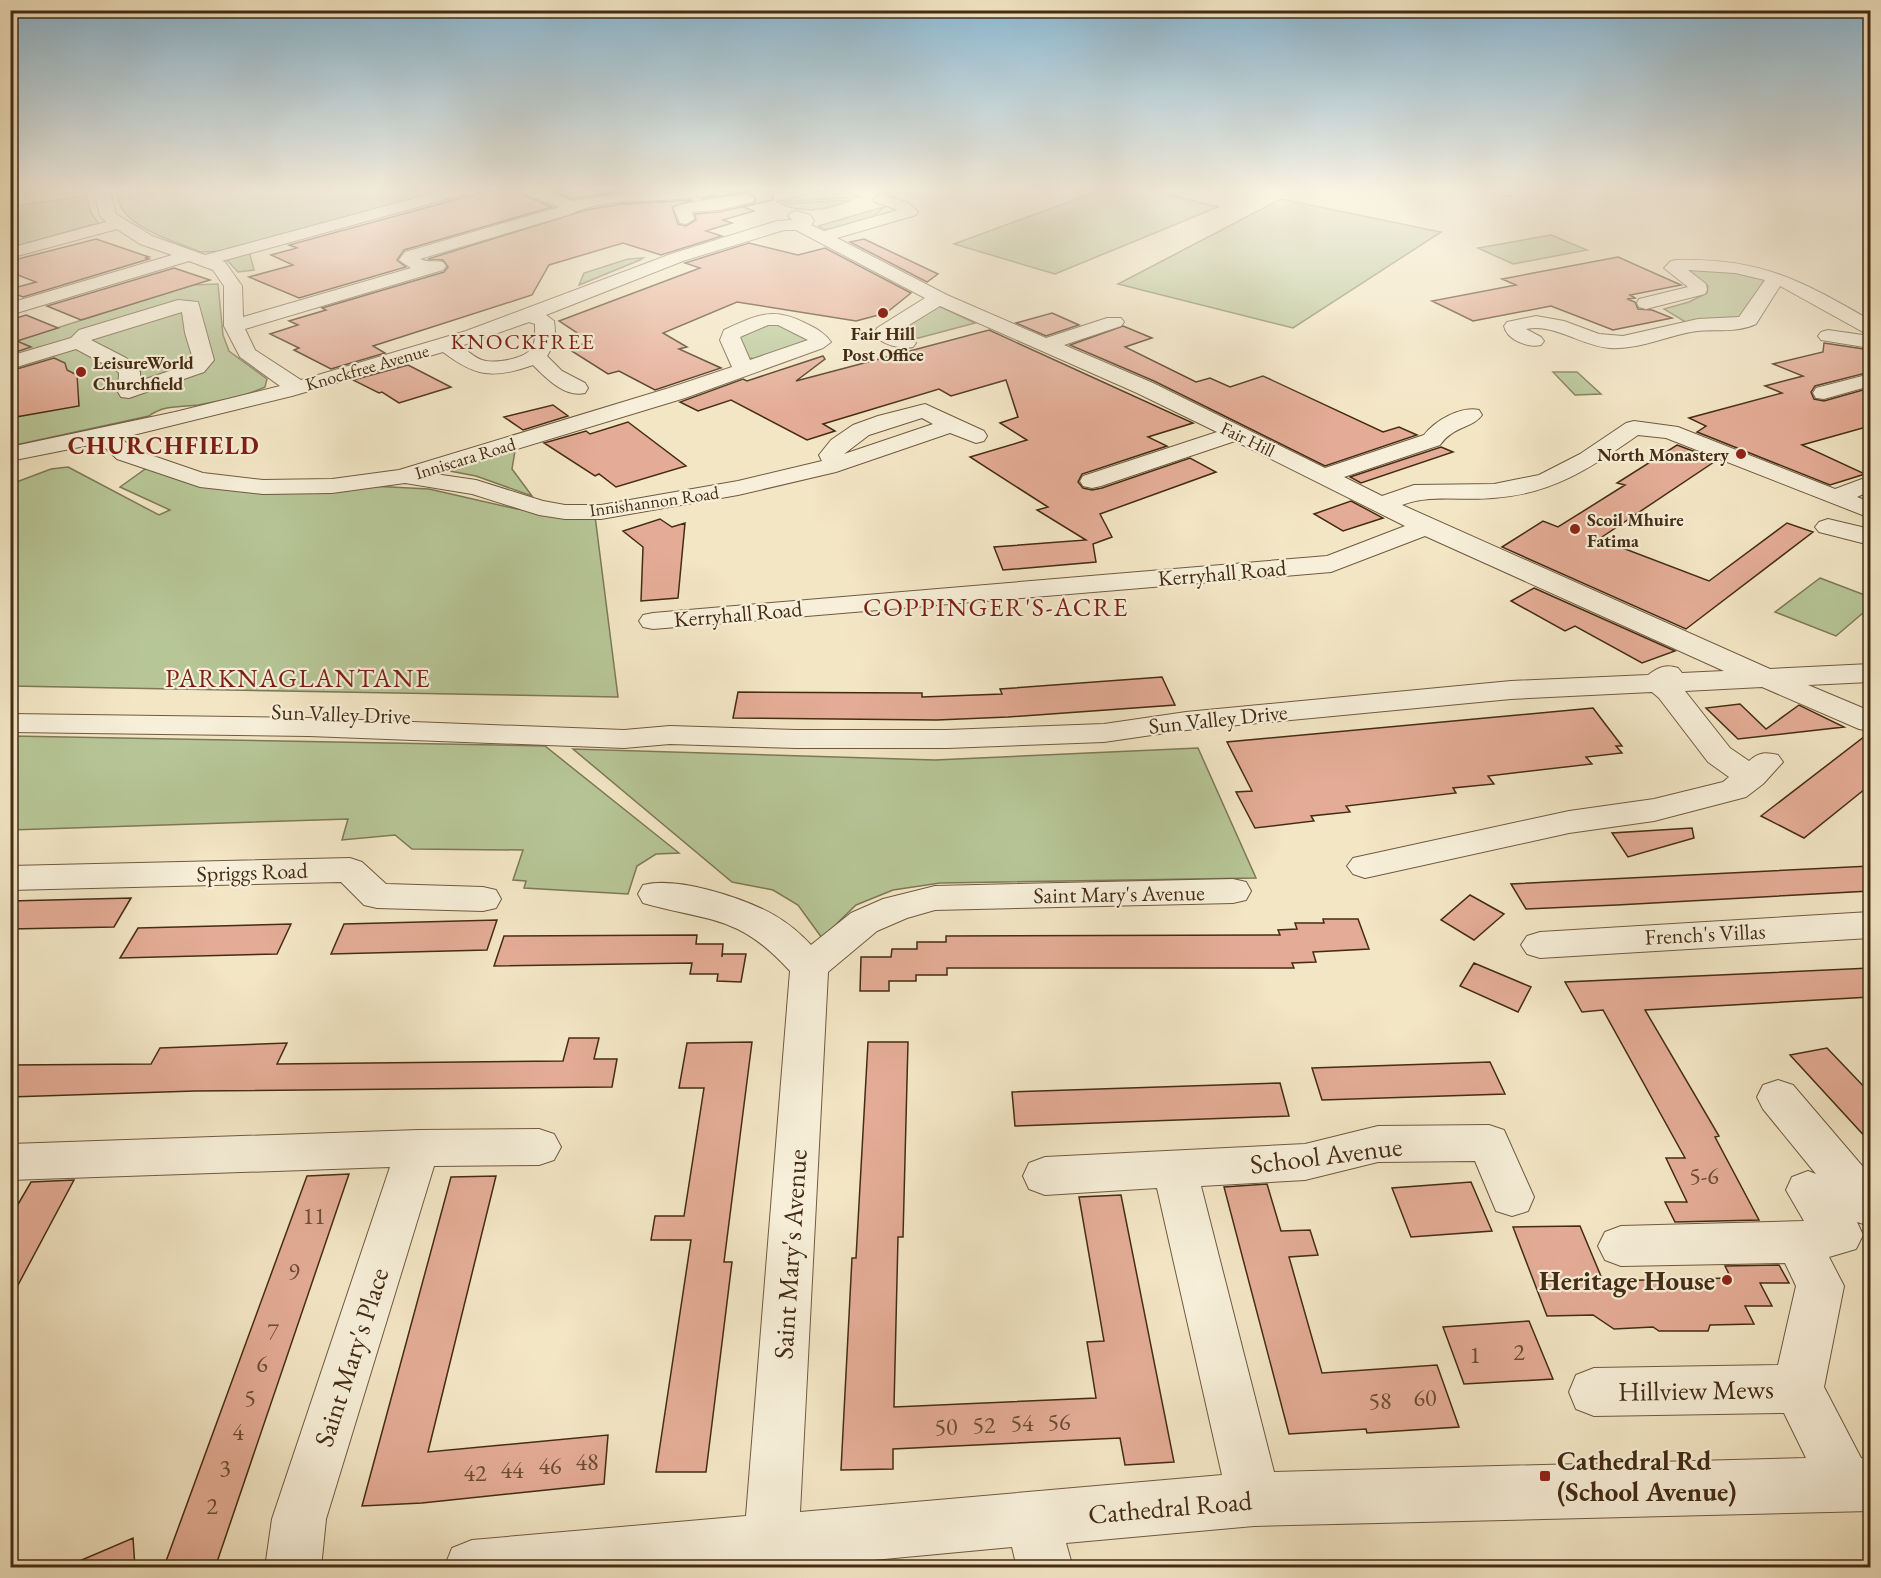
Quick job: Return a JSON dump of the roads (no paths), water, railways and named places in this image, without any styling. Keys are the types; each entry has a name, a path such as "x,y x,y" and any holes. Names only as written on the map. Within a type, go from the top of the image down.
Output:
{"street":[{"path":"10,309 174,265"},
{"path":"215,265 219,266 233,286 234,326 247,353 296,387"},
{"path":"234,326 443,265"},
{"name":"Knockfree Avenue","path":"10,454 106,436 296,387 445,344 530,315 658,265"},
{"name":"Fair Hill","path":"875,265 940,299 1144,388 1426,527 1699,649 1870,722"},
{"path":"1647,303 1698,290 1697,284 1673,268 1677,265 1729,267 1755,271 1776,278 1870,328"},
{"path":"573,297 568,292 577,277"},
{"path":"1534,340 1515,331 1514,326 1545,322 1593,339 1614,342 1696,326 1745,322 1749,320 1776,278"},
{"path":"906,343 884,335 884,332 927,304 940,299"},
{"path":"10,363 78,342 86,334 178,306 191,306 195,333 204,363 197,368 129,392"},
{"path":"445,344 481,367 504,367 536,356 540,352 547,332 544,321 530,315"},
{"name":"Inniscara Road","path":"106,436 125,454 200,480 263,487 332,486 402,477 677,393 744,370 820,342 817,337 782,319 765,319 731,334 730,340 744,370"},
{"path":"1045,345 1114,322"},
{"path":"1828,336 1870,342"},
{"path":"78,342 125,366 130,372 129,392"},
{"path":"536,356 555,375 577,388"},
{"path":"1824,393 1870,380"},
{"path":"129,392 136,396 165,402 183,416"},
{"path":"1323,476 1432,440 1440,429 1471,415"},
{"name":"Innishannon Road","path":"402,477 476,487 539,508 565,512 601,512 738,488 836,465 951,425 976,436"},
{"path":"1380,505 1414,492 1494,491 1546,480 1588,459 1634,428 1670,432 1870,511"},
{"path":"1092,481 1237,433"},
{"path":"1836,497 1870,483"},
{"name":"Kerryhall Road","path":"653,621 1331,564 1426,527"},
{"path":"1828,527 1870,537"},
{"path":"1365,866 1569,822 1654,810 1751,776 1719,755 1670,692 1658,682 1699,649"},
{"name":"Sun Valley Drive","path":"10,715 37,711 179,710 293,720 624,739 670,735 796,739 947,739 1104,733 1186,721 1511,690 1870,673"},
{"name":"Sun Valley Drive","path":"10,723 293,720"},
{"name":"Spriggs Road","path":"10,879 350,870 377,896 483,899"},
{"name":"Saint Mary's Avenue","path":"771,1541 809,967 864,922 896,908 935,898 1233,891"},
{"path":"656,894 697,900 737,913 775,933 809,967"},
{"name":"French's Villas","path":"1540,945 1870,925"},
{"path":"1778,1097 1870,1207"},
{"name":"School Avenue","path":"1045,1176 1305,1162 1378,1144 1489,1143 1512,1197"},
{"path":"10,1162 418,1148 539,1147"},
{"name":"Saint Mary's Place","path":"293,1568 299,1519 418,1148"},
{"path":"1175,1170 1254,1499"},
{"path":"1622,1246 1798,1242 1840,1235 1808,1190"},
{"name":"Hillview Mews","path":"1798,1242 1820,1287 1798,1389 1858,1484"},
{"name":"Hillview Mews","path":"1594,1392 1798,1389"},
{"name":"Cathedral Road","path":"472,1568 771,1541 1039,1543 1254,1499 1858,1484"}],"place":[{"name":"Fair Hill Post Office","path":"883,313"},
{"name":"LeisureWorld Churchfield","path":"81,372"},
{"name":"North Monastery","path":"1741,454"},
{"name":"Scoil Mhuire Fatima","path":"1575,529"},
{"name":"Heritage House","path":"1727,1280"},
{"name":"Cathedral Rd (School Avenue)","path":"1545,1476"}],"district":[{"name":"KNOCKFREE","path":"523,341"},
{"name":"CHURCHFIELD","path":"164,445"},
{"name":"COPPINGER'S-ACRE","path":"996,607"},
{"name":"PARKNAGLANTANE","path":"298,678"}]}
